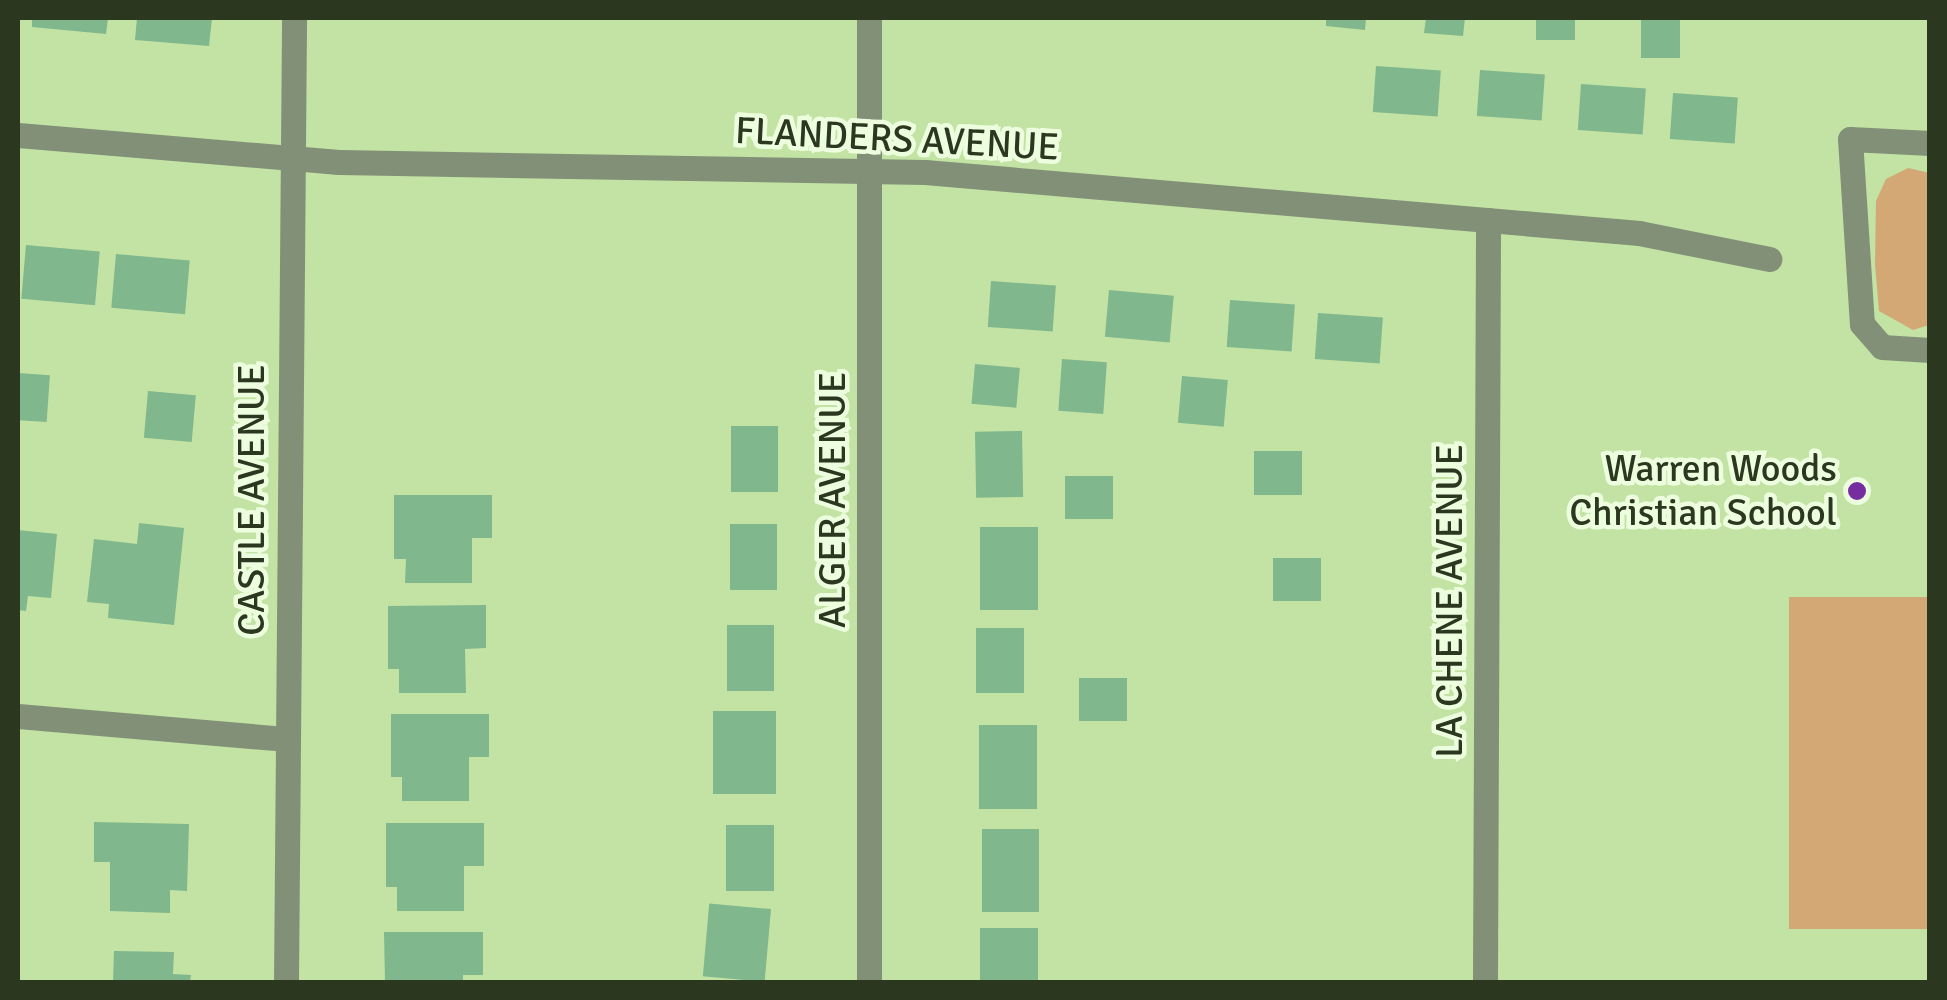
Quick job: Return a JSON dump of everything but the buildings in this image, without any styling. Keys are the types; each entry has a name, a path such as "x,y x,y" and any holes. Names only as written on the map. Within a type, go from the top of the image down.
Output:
{"street":[{"name":"CASTLE AVENUE","path":"286,982 294,18"},
{"name":"ALGER AVENUE","path":"868,18 872,169 870,982"},
{"name":"FLANDERS AVENUE","path":"18,135 292,160 872,169 1699,241 1769,259"},
{"path":"1930,142 1850,139 1862,324 1882,347 1930,350"},
{"name":"LA CHENE AVENUE","path":"1485,982 1488,220"},
{"path":"18,716 288,739"}],"shaded area":[{"path":"1908,168 1930,173 1929,325 1913,330 1879,311 1875,264 1876,201 1886,179"},
{"path":"1789,597 1929,597 1929,929 1789,929"}],"place":[{"name":"Warren Woods Christian School","path":"1857,491"}]}
